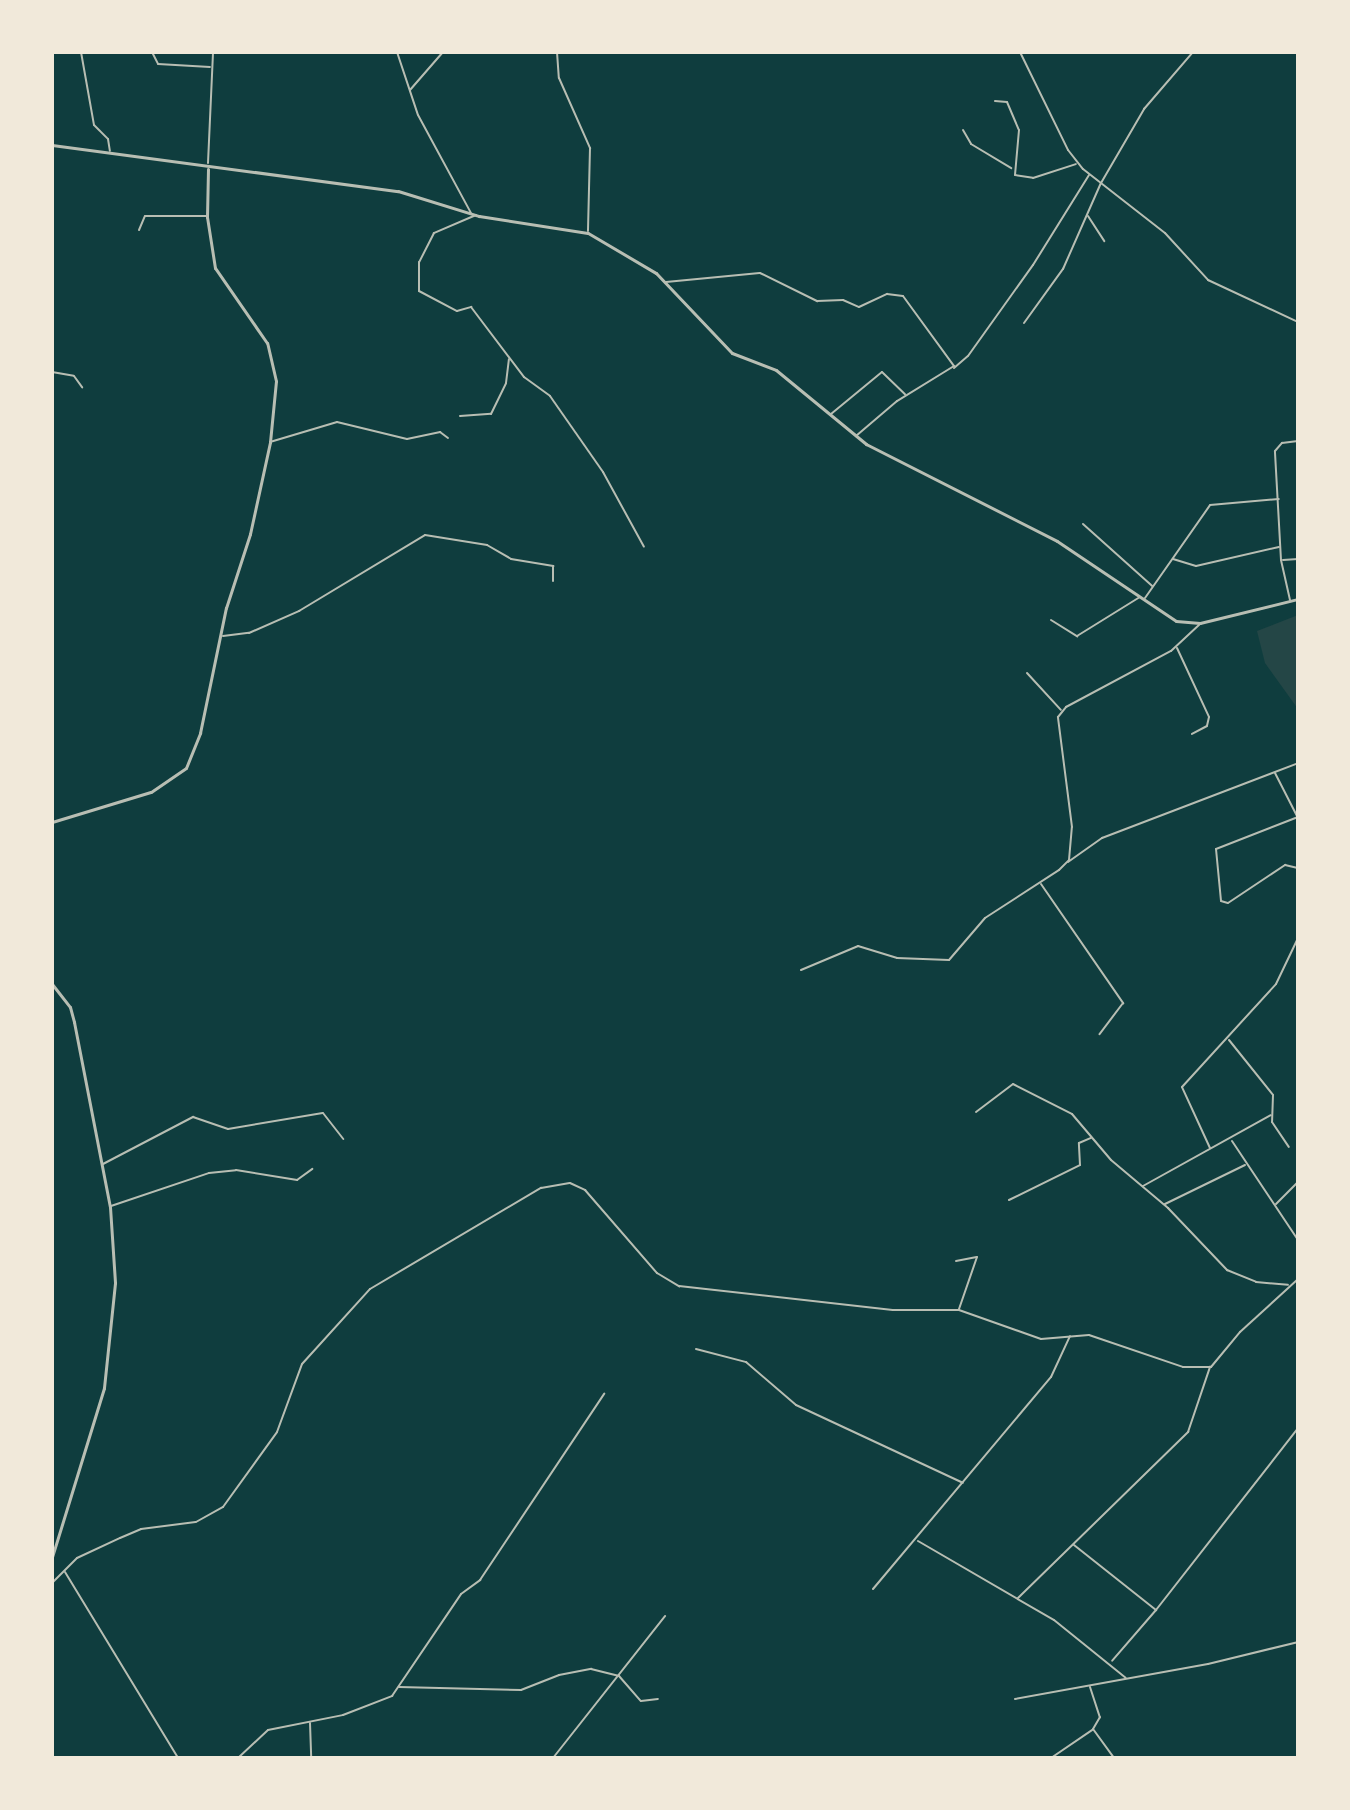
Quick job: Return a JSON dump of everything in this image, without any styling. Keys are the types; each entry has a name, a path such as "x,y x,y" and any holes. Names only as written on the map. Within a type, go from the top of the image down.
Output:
{"street":[{"path":"81,52 94,125 108,139 110,153"},
{"path":"152,52 162,65 211,67"},
{"path":"52,822 151,792 181,775 200,733 270,442 276,389 271,353 219,280 207,217 213,52"},
{"path":"397,52 409,91 473,214"},
{"path":"409,91 443,52"},
{"path":"557,52 559,78 590,148 588,233"},
{"path":"1020,52 1078,163 1090,175 1165,233 1208,280 1298,322"},
{"path":"1024,323 1063,269 1101,183 1151,99 1193,52"},
{"path":"995,101 1007,102 1021,134 1012,168"},
{"path":"963,130 970,144 1012,168 1019,177 1033,178 1078,163"},
{"path":"52,145 208,169 398,191 473,214 588,233 666,282 732,353 776,370 856,437 1017,519 1176,621 1200,623 1298,599"},
{"path":"856,437 906,395 952,369 968,356 1033,265 1090,175"},
{"path":"473,214 434,233 419,262 418,288 424,297 457,311 471,307 510,358 571,421 644,547"},
{"path":"1088,215 1090,232"},
{"path":"139,230 145,216 207,217"},
{"path":"1080,231 1090,232 1104,241"},
{"path":"666,282 760,273 805,298 843,300 855,307 896,293 925,320 953,362 952,369"},
{"path":"460,416 491,414 505,386 510,358"},
{"path":"52,372 74,376 82,387"},
{"path":"831,414 882,372 906,395"},
{"path":"270,442 337,422 407,439 440,432 448,438"},
{"path":"1290,600 1281,560 1276,448 1298,441"},
{"path":"1051,620 1077,636 1143,597 1213,503 1279,499"},
{"path":"1083,524 1153,587"},
{"path":"221,636 249,633 299,611 425,535 487,545 511,559 553,566 553,581"},
{"path":"1173,559 1196,566 1280,547"},
{"path":"1281,560 1298,559"},
{"path":"1067,863 1072,819 1057,734 1062,711 1176,647 1200,623"},
{"path":"1176,647 1209,717 1207,726 1192,734"},
{"path":"1027,673 1062,711"},
{"path":"801,970 858,946 897,958 949,960 985,918 1041,883 1102,838 1298,763"},
{"path":"1275,773 1298,817 1216,849 1221,902 1281,867 1298,868"},
{"path":"1041,883 1123,1003 1100,1034"},
{"path":"1210,1148 1181,1088 1229,1040 1276,984 1298,938"},
{"path":"1294,947 1298,949"},
{"path":"52,984 70,1007 110,1207 115,1293 109,1367 52,1557"},
{"path":"1229,1040 1273,1095 1271,1115 1289,1147"},
{"path":"976,1112 1015,1084 1076,1117 1092,1138 1164,1204 1231,1273 1291,1285"},
{"path":"102,1165 193,1117 228,1129 326,1113 343,1139"},
{"path":"1143,1186 1210,1148 1232,1141 1271,1115"},
{"path":"1009,1200 1080,1165 1079,1143 1092,1138"},
{"path":"1232,1141 1298,1240"},
{"path":"1164,1204 1247,1164"},
{"path":"110,1207 209,1173 236,1170 297,1180 312,1169"},
{"path":"1276,1205 1298,1182"},
{"path":"52,1583 77,1558 131,1533 196,1522 223,1507 277,1432 302,1364 370,1289 541,1188 565,1183 581,1187 657,1273 675,1284 893,1310 959,1310 1041,1339 1095,1336 1183,1367 1210,1367"},
{"path":"956,1261 977,1256 959,1310"},
{"path":"1018,1598 1192,1427 1210,1367 1298,1279"},
{"path":"873,1589 1058,1369 1070,1335"},
{"path":"696,1349 746,1362 796,1405 964,1484"},
{"path":"238,1758 268,1730 376,1705 398,1688 461,1594 480,1580 604,1394"},
{"path":"1111,1662 1156,1610 1298,1428"},
{"path":"917,1540 1018,1598 1111,1662 1127,1679"},
{"path":"1074,1545 1156,1610"},
{"path":"65,1572 178,1758"},
{"path":"553,1758 665,1616"},
{"path":"1015,1699 1090,1687 1298,1642"},
{"path":"398,1688 515,1691 570,1672 600,1670 619,1676 641,1701 658,1699"},
{"path":"1051,1758 1093,1729 1100,1717 1090,1687"},
{"path":"310,1722 311,1758"},
{"path":"1093,1729 1114,1758"}],"shaded area":[{"path":"1298,615 1298,709 1265,663 1257,631"}]}
